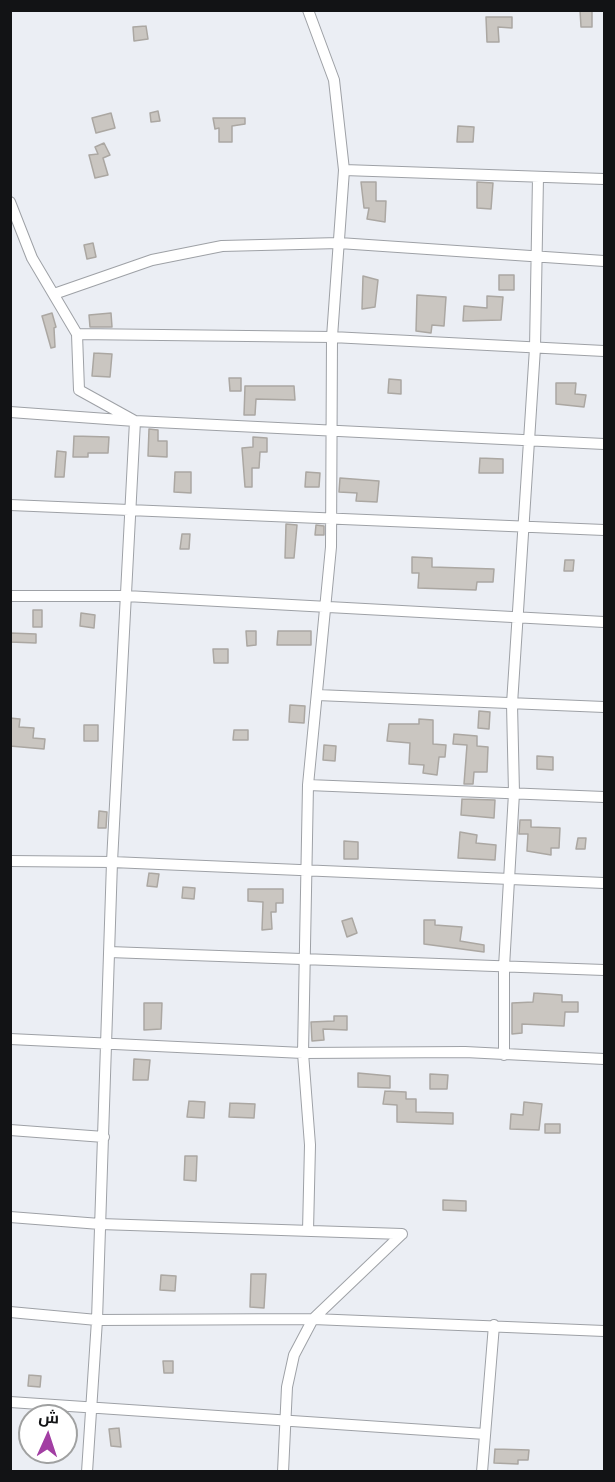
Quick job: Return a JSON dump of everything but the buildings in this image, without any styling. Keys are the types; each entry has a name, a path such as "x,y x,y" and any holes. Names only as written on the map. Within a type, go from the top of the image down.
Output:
{"street":[{"path":"308,10 334,80 344,170 332,337 333,519 308,785 303,1053 310,1145 308,1231"},
{"path":"344,170 604,179"},
{"path":"504,1055 504,967 514,793 512,704 527,440 535,348 538,177"},
{"path":"10,202 13,216 32,258 77,334 79,390 135,421"},
{"path":"54,294 152,260 222,246 339,243 604,261"},
{"path":"77,334 332,337 604,351"},
{"path":"10,412 135,421 604,444"},
{"path":"87,1472 97,1320 111,862 135,421"},
{"path":"10,505 131,512 604,530"},
{"path":"10,596 126,596 604,622"},
{"path":"317,695 604,707"},
{"path":"308,785 604,797"},
{"path":"10,861 111,862 604,883"},
{"path":"110,952 306,961 604,970"},
{"path":"10,1039 303,1053 465,1052 604,1059"},
{"path":"10,1130 104,1137"},
{"path":"10,1217 100,1224 402,1234 313,1319 294,1355 287,1386 283,1472"},
{"path":"10,1312 97,1320 313,1319 604,1331"},
{"path":"482,1472 494,1325"},
{"path":"10,1402 485,1434"}]}
